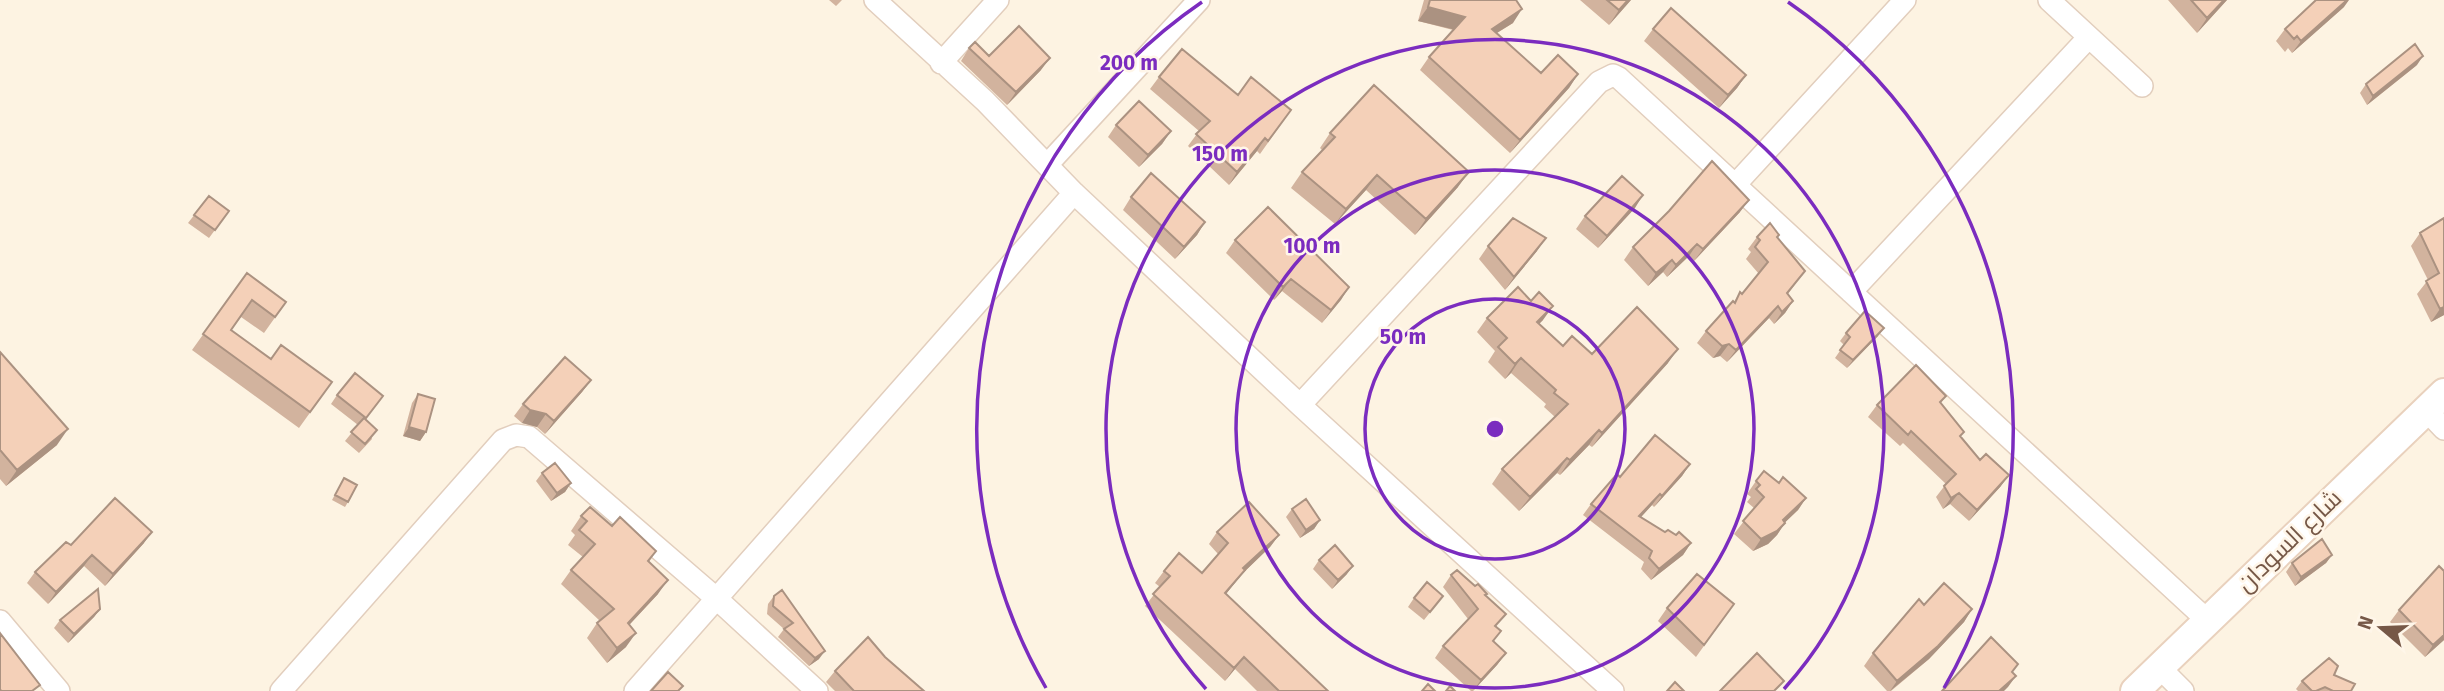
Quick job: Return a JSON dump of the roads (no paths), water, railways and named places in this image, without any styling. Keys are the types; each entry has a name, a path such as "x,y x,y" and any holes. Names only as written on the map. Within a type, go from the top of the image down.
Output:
{"main road":[{"name":"شارع السودان","path":"2135,691 2207,620 2438,411"}],"street":[{"path":"875,0 985,101 1074,193 1300,405 1613,691"},
{"path":"941,63 998,0"},
{"path":"1047,165 1199,0"},
{"path":"1735,185 1905,0"},
{"path":"2049,0 2142,86"},
{"path":"1851,292 2089,37"},
{"path":"1300,405 1599,82 1609,76 1619,78 2207,620"},
{"path":"635,691 1074,193"},
{"path":"281,691 503,440 516,435 529,438 717,599 817,691"},
{"path":"0,621 59,691"},
{"path":"2159,667 2183,691"}]}
